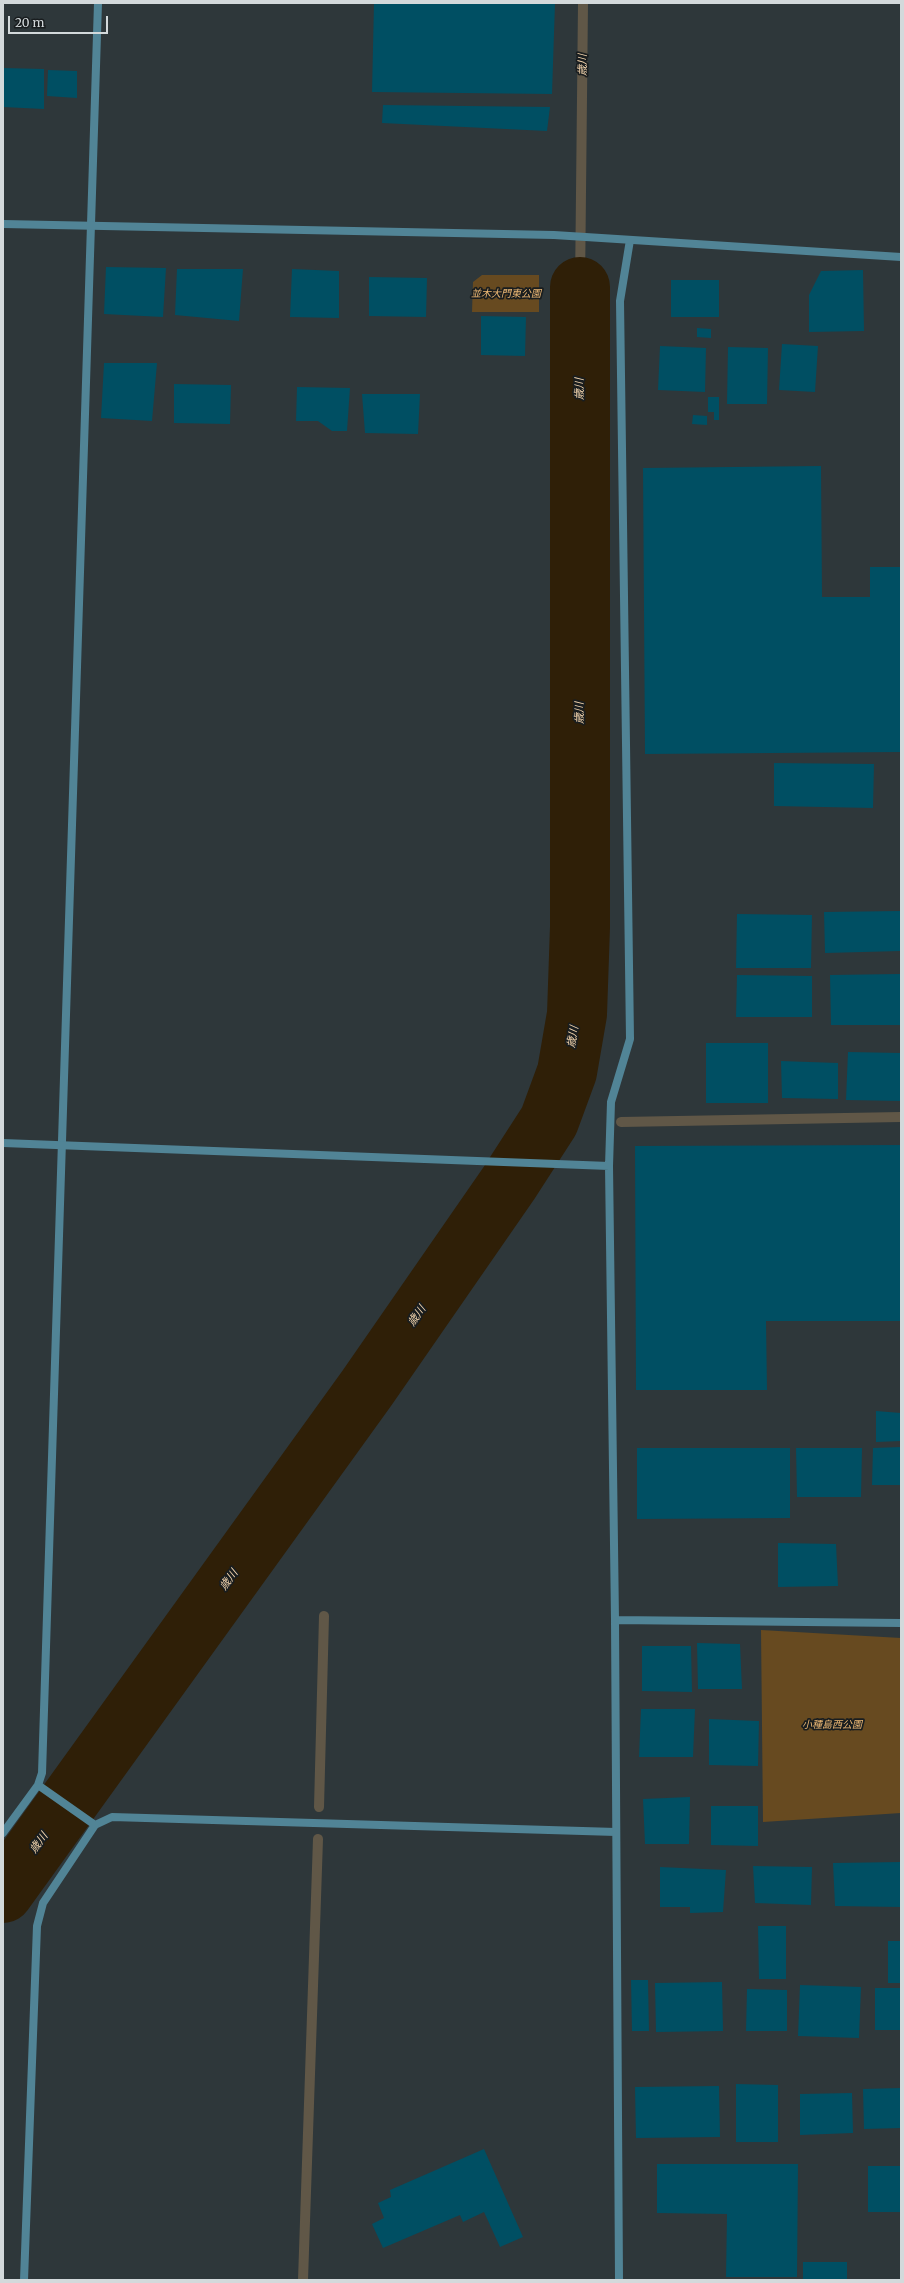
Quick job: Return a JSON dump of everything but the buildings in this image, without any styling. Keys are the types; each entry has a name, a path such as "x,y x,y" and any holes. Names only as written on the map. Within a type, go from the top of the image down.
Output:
{"street":[{"path":"3,1833 38,1785 42,1773 60,1145 98,3"},
{"path":"3,224 554,235 901,257"},
{"path":"619,2280 615,1620 609,1166 611,1102 630,1039 620,300 630,240"},
{"path":"3,1143 609,1166"},
{"path":"615,1620 901,1623"},
{"path":"38,1785 95,1825"},
{"path":"24,2280 37,1926 43,1903 95,1825 112,1817 616,1832"}],"green space":[{"name":"並木大門東公園","path":"482,275 539,275 539,312 472,312 473,282"},
{"name":"小種島西公園","path":"761,1630 901,1638 901,1813 763,1822"}],"waterway":[{"name":"歳川","path":"580,287 583,3"},
{"name":"歳川","path":"3,1893 367,1388 509,1183 549,1121 567,1072 577,1014 580,927 580,287"},
{"path":"621,1122 901,1117"},
{"path":"319,1807 324,1616"},
{"path":"303,2280 318,1839"}]}
